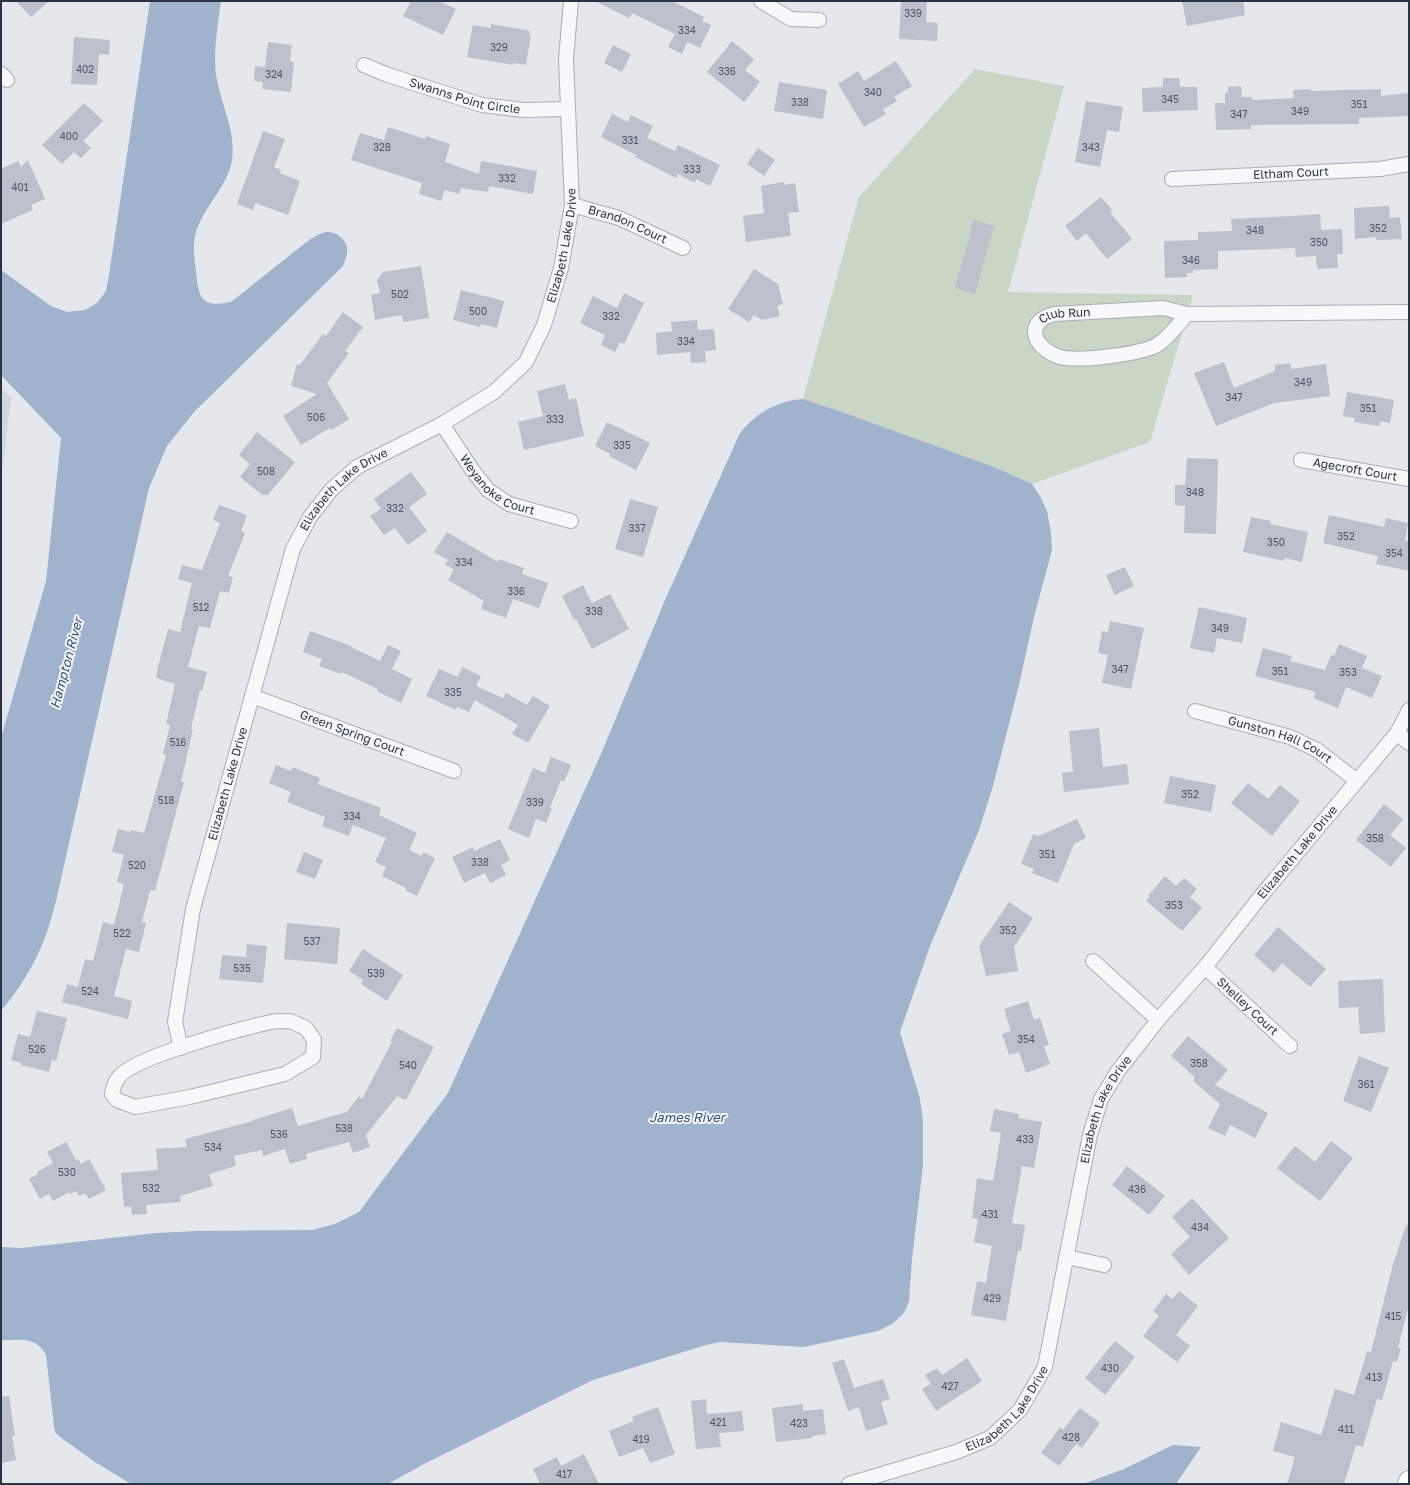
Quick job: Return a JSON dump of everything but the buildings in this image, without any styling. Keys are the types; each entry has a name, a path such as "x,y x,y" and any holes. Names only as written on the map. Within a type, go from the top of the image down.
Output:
{"street":[{"name":"Elizabeth Lake Drive","path":"181,1048 175,1022 193,909 294,549 310,517 331,490 358,467 442,424 494,392 526,362 544,325 561,268 572,205 566,59 571,1"},
{"path":"761,1 790,19 819,20"},
{"name":"Swanns Point Circle","path":"364,65 388,75 482,106 523,110 568,109"},
{"name":"Eltham Court","path":"1172,179 1380,169 1409,164"},
{"name":"Brandon Court","path":"572,205 619,218 682,248"},
{"name":"Club Run","path":"1187,314 1174,330 1156,345 1144,350 1117,355 1081,358 1059,357 1045,350 1036,340 1035,331 1037,323 1044,317 1054,314 1163,308 1187,314 1409,312"},
{"name":"Weyanoke Court","path":"442,424 473,471 488,490 509,504 570,521"},
{"name":"Agecroft Court","path":"1302,460 1409,479"},
{"name":"Green Spring Court","path":"252,696 454,771"},
{"name":"Elizabeth Lake Drive","path":"850,1484 956,1452 990,1438 1020,1410 1044,1367 1090,1135 1101,1099 1118,1071 1158,1020 1205,967 1261,896 1397,733 1409,710"},
{"name":"Gunston Hall Court","path":"1195,711 1290,737 1317,750 1357,781"},
{"path":"1397,733 1409,743"},
{"path":"1093,961 1158,1020"},
{"name":"Shelley Court","path":"1205,967 1290,1046"},
{"path":"290,1021 306,1028 314,1040 313,1057 285,1074 190,1097 135,1107 117,1100 112,1094 119,1076 130,1068 148,1059 181,1048 273,1022 290,1021"},
{"path":"1067,1257 1104,1265"}],"shaded area":[{"path":"1,388 11,398 3,467 1,468"}],"green space":[{"path":"975,69 1064,86 1008,292 1193,295 1150,442 1032,484 994,467 803,399 859,197"}],"water":[{"name":"Hampton River","path":"150,1 221,1 215,62 219,90 228,119 233,149 230,170 198,226 195,236 194,253 198,289 204,299 207,302 217,304 231,302 304,244 314,237 326,232 339,236 346,244 347,252 343,266 194,412 167,446 149,488 56,901 49,926 31,968 14,995 1,1011 1,738 46,581 61,438 1,375 1,270 51,306 67,312 85,310 97,303 106,291"},
{"name":"James River","path":"803,399 994,467 1032,484 1047,511 1051,533 1052,550 1034,617 1019,685 993,786 979,830 930,946 900,1032 920,1099 923,1121 923,1165 912,1259 909,1301 906,1309 892,1324 878,1331 804,1347 720,1342 593,1380 422,1465 388,1484 131,1484 95,1462 55,1432 46,1355 42,1349 27,1340 1,1340 1,1247 21,1248 156,1233 197,1231 312,1230 335,1224 359,1212 448,1093 601,754 665,600 739,435 745,427 767,410 785,402"},
{"path":"1173,1445 1201,1447 1176,1484 1083,1484 1124,1469"}]}
